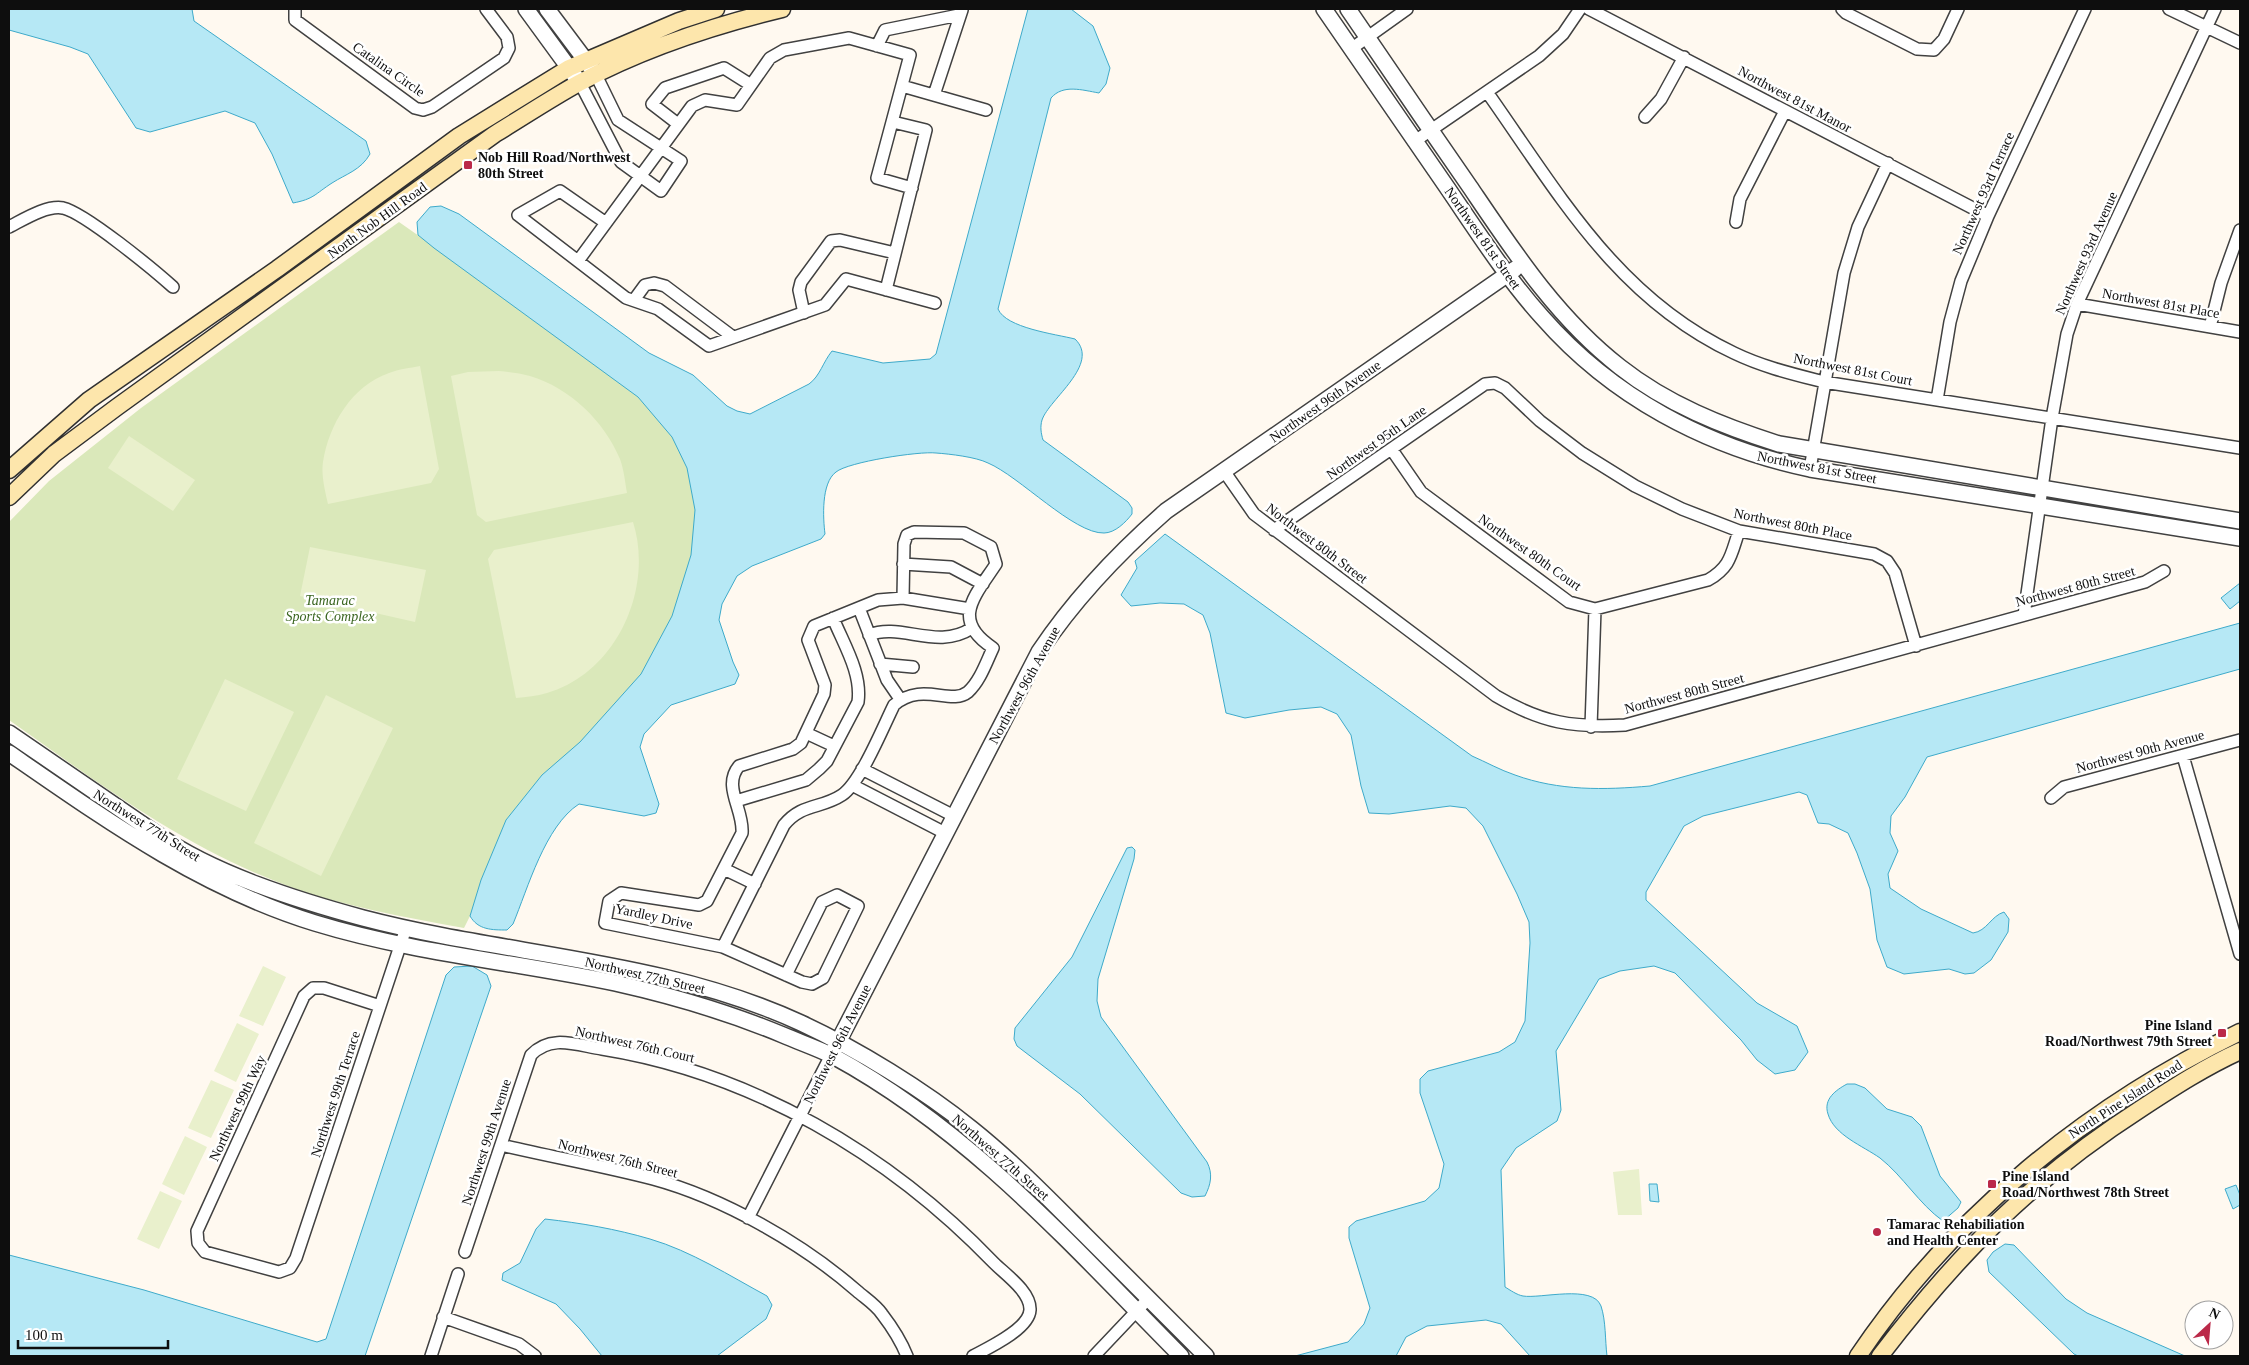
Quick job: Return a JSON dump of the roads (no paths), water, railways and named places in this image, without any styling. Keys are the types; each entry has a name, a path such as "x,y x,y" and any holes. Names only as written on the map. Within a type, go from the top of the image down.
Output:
{"main road":[{"name":"North Nob Hill Road","path":"9,470 89,400 277,269 459,136 569,68 679,21 716,9"},
{"name":"North Nob Hill Road","path":"9,497 54,454 495,134 580,82 596,75 727,22 782,9"},
{"name":"North Pine Island Road","path":"1858,1356 1896,1304 1939,1254 1980,1209 2018,1175 2091,1118 2140,1086 2240,1032"},
{"name":"North Pine Island Road","path":"1880,1356 1952,1267 1990,1227 2032,1188 2114,1126 2175,1086 2240,1052"}],"street":[{"name":"Catalina Circle","path":"295,9 295,20 416,108 423,110 432,107 504,58 510,48 507,37 486,9"},
{"path":"526,9 580,82 621,162 661,191 680,161 618,120 596,75 547,9"},
{"name":"Northwest 81st Street","path":"1324,9 1507,275 1542,318 1574,351 1611,382 1685,428 1732,448 1810,469 2240,538"},
{"name":"Northwest 81st Street","path":"1348,9 1523,264 1557,307 1586,337 1620,367 1656,392 1693,413 1738,431 1779,444 2240,521"},
{"path":"1352,49 1407,9"},
{"path":"1415,141 1545,50 1563,34 1580,9"},
{"name":"Northwest 81st Manor","path":"1589,9 1988,216"},
{"path":"1842,9 1846,13 1917,49 1934,50 1944,39 1958,9"},
{"name":"Northwest 93rd Terrace","path":"1937,400 1952,314 1961,281 1988,216 2085,9"},
{"path":"2169,9 2240,43"},
{"name":"Northwest 93rd Avenue","path":"2024,615 2052,418 2067,334 2077,304 2214,9"},
{"path":"876,46 886,30 961,12"},
{"path":"934,95 961,12"},
{"path":"578,261 692,106 706,100 737,105 770,58 784,50 849,38 910,55 877,178 912,188"},
{"path":"1645,117 1661,100 1684,57"},
{"path":"678,124 652,104 665,88 724,68 751,85"},
{"path":"902,86 986,110"},
{"name":"Northwest 81st Court","path":"1487,92 1592,241 1628,280 1662,310 1734,353 1773,369 1824,382 2240,448"},
{"path":"1736,222 1740,199 1785,111"},
{"path":"886,290 926,130 893,122"},
{"path":"1810,469 1844,273 1858,227 1888,164"},
{"path":"606,223 560,191 518,216 626,298 658,309 709,346 825,305 846,279 935,303"},
{"path":"9,227 47,209 62,208 85,219 173,287"},
{"path":"2210,327 2221,283 2240,230"},
{"path":"804,313 799,290 802,282 831,241 840,240 895,253"},
{"name":"Northwest 96th Avenue","path":"748,1218 1039,652 1066,613 1096,577 1130,542 1166,511 1523,264"},
{"path":"634,300 645,285 654,283 665,286 733,337"},
{"name":"Northwest 81st Place","path":"2077,304 2240,332"},
{"name":"Northwest 95th Lane","path":"1274,530 1485,384 1495,383"},
{"name":"Northwest 80th Place","path":"1495,383 1505,388 1540,421 1582,453 1635,486 1682,509 1739,530 1874,554 1887,561 1895,573 1916,646"},
{"name":"Northwest 80th Court","path":"1392,450 1421,492 1569,602 1595,609 1708,580 1722,572 1729,560 1739,530"},
{"name":"Northwest 80th Street","path":"1224,471 1254,514 1496,696 1522,711 1550,721 1590,727 1625,725 1916,646 2145,582 2164,571"},
{"path":"786,975 822,902 836,896 858,906 823,978 812,984 802,982 786,975 723,947 784,825 800,810 834,800 848,791 862,769 894,705 900,699 916,693 956,696 966,694 976,683 993,648 977,636 972,628 969,622 970,609 971,602 996,564 991,548 964,534 914,532 907,535 904,544 903,598"},
{"path":"903,564 951,567 983,584"},
{"name":"Yardley Drive","path":"723,947 605,923 609,901 621,893 699,905 707,900 742,833 742,824 730,781 738,766 793,749 801,742 824,694 825,686 808,640 809,633 814,626 878,600 903,598 970,609"},
{"path":"859,608 887,680 900,699"},
{"path":"1590,727 1595,609"},
{"path":"736,801 806,780 827,761 858,702 859,693 856,674 833,618"},
{"path":"870,635 887,633 949,638 960,636 972,628"},
{"path":"880,664 913,667"},
{"name":"Northwest 77th Street","path":"9,733 158,835 204,860 281,892 362,918 406,928 616,967 695,985 744,999 802,1023 834,1049 961,1141 1015,1189 1181,1356"},
{"path":"806,733 834,746"},
{"name":"Northwest 90th Avenue","path":"2051,798 2064,787 2240,740"},
{"name":"Northwest 77th Street","path":"9,753 150,848 221,887 274,910 319,924 401,945 613,983 692,1002 834,1049 913,1086 971,1128 1027,1177 1206,1356"},
{"path":"2183,756 2239,949"},
{"path":"862,769 954,816"},
{"path":"852,785 945,833"},
{"path":"886,802 895,786"},
{"path":"724,869 755,884"},
{"name":"Northwest 99th Terrace","path":"290,1268 296,1258 406,928"},
{"name":"Northwest 99th Way","path":"290,1268 279,1272 205,1252 198,1243 197,1231 304,996 313,988 324,988 380,1006"},
{"name":"Northwest 76th Court","path":"540,1045 554,1042 611,1051 673,1065 738,1087 802,1116 866,1154 920,1194 969,1237 1026,1296 1030,1310 1026,1322 998,1343 973,1356"},
{"name":"Northwest 99th Avenue","path":"465,1252 531,1054 540,1045"},
{"name":"Northwest 76th Street","path":"501,1145 654,1180 706,1198 748,1218 793,1244 849,1284 882,1313 902,1343 907,1356"},
{"path":"431,1356 458,1274"},
{"path":"1094,1356 1148,1299"},
{"path":"444,1317 519,1344 535,1356"}],"water":[{"path":"9,9 192,9 194,21 366,141 370,154 353,171 310,198 293,203 272,154 255,123 225,111 150,132 136,128 88,54 9,30"},
{"path":"1028,9 1071,9 1093,26 1110,68 1106,84 1099,93 1067,89 1051,98 998,309 1003,316 1021,326 1075,339 1081,349 1082,359 1071,381 1046,412 1042,420 1043,440 1128,502 1132,508 1132,514 1123,524 1108,533 1092,531 1062,515 1001,470 970,457 936,453 900,455 868,461 843,468 836,472 831,477 825,492 825,534 821,539 752,566 737,576 722,604 719,620 739,675 735,684 671,705 644,734 640,747 659,804 656,813 644,816 579,804 556,827 547,842 513,924 507,930 481,927 470,916 481,880 506,820 542,775 580,742 641,674 672,616 691,555 695,510 687,468 672,437 638,397 434,248 418,235 417,222 430,207 441,206 459,214 649,353 693,375 727,406 737,411 750,414 809,384 816,377 832,351 883,363 930,359 936,354"},
{"path":"1165,534 1472,756 1515,775 1565,787 1616,788 1650,786 2240,623 2240,669 1927,757 1905,797 1891,816 1890,833 1898,851 1888,874 1890,888 1921,909 1973,933 1978,932 2004,912 2009,919 2008,932 1991,960 1974,973 1965,974 1949,969 1904,974 1887,967 1877,940 1870,889 1848,833 1829,824 1818,823 1807,795 1799,792 1703,816 1684,826 1646,892 1646,900 1757,1003 1797,1026 1808,1052 1795,1070 1775,1074 1757,1060 1741,1040 1675,973 1654,966 1620,971 1599,979 1556,1051 1561,1110 1557,1121 1516,1148 1501,1170 1505,1287 1523,1296 1577,1294 1596,1299 1603,1312 1607,1356 1530,1356 1501,1324 1486,1320 1427,1326 1406,1337 1396,1356 1295,1356 1348,1342 1364,1324 1370,1308 1349,1238 1349,1227 1356,1221 1425,1201 1439,1188 1444,1164 1420,1093 1420,1079 1428,1071 1499,1052 1515,1042 1525,1021 1530,943 1529,922 1483,826 1466,808 1450,806 1389,814 1369,813 1361,786 1351,735 1337,714 1321,707 1289,710 1245,718 1226,713 1210,633 1203,615 1184,604 1160,603 1131,606 1121,595 1137,568 1135,561"},
{"path":"2240,583 2240,601 2230,609 2221,598"},
{"path":"1132,847 1135,850 1134,859 1098,979 1097,1001 1101,1017 1207,1162 1210,1179 1205,1196 1192,1197 1181,1193 1080,1094 1017,1046 1014,1039 1015,1028 1072,957 1127,848"},
{"path":"472,966 487,975 491,986 365,1356 9,1356 9,1255 144,1290 317,1342 326,1339 446,975 454,967"},
{"path":"1847,1084 1855,1084 1865,1088 1887,1109 1912,1117 1921,1126 1940,1176 1961,1202 1958,1208 1943,1221 1926,1207 1888,1165 1843,1134 1831,1121 1827,1109 1829,1099 1835,1092"},
{"path":"1649,1184 1657,1184 1659,1202 1650,1201"},
{"path":"2236,1185 2240,1195 2240,1205 2233,1209 2225,1189"},
{"path":"545,1219 611,1229 665,1244 710,1264 767,1296 772,1305 766,1319 717,1356 602,1356 556,1304 502,1280 503,1273 520,1263 536,1229"},
{"path":"2005,1244 2014,1245 2066,1299 2087,1313 2185,1356 2078,1356 2074,1354 1989,1272 1987,1260 1993,1252"}],"place":[{"name":"Nob Hill Road/Northwest 80th Street","path":"468,165"},
{"name":"Pine Island Road/Northwest 79th Street","path":"2222,1033"},
{"name":"Pine Island Road/Northwest 78th Street","path":"1992,1184"},
{"name":"Tamarac Rehabiliation and Health Center","path":"1877,1232"}],"park label":[{"name":"Tamarac Sports Complex","path":"330,608"}]}
